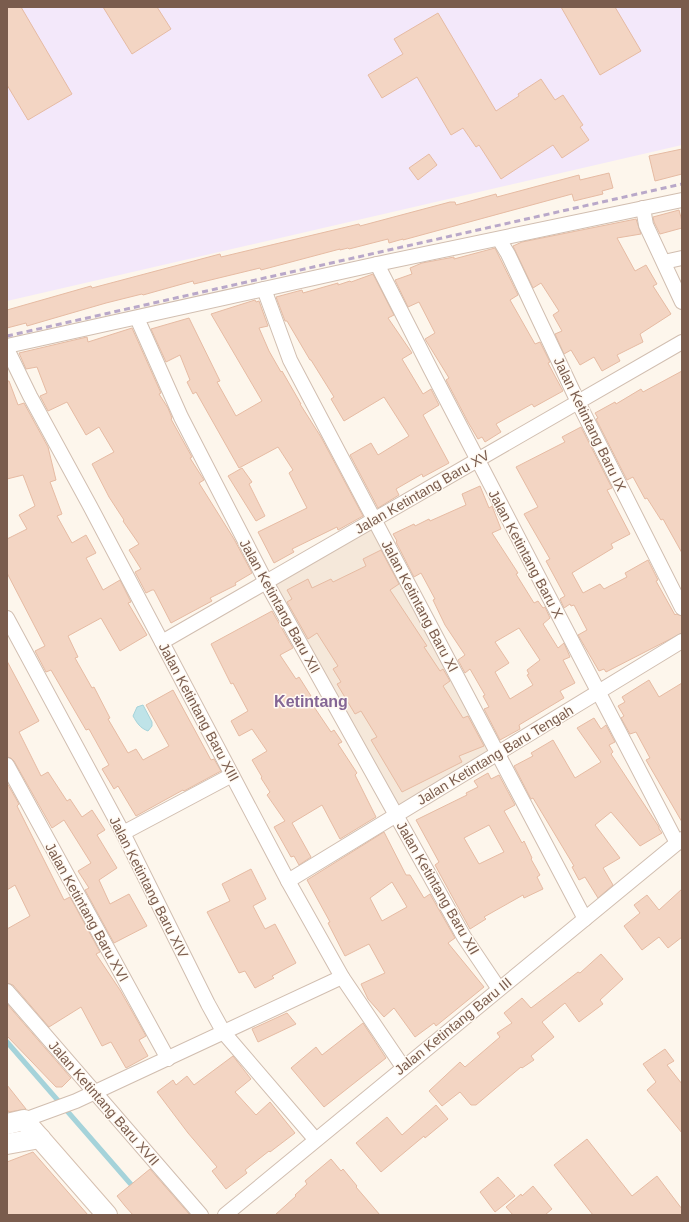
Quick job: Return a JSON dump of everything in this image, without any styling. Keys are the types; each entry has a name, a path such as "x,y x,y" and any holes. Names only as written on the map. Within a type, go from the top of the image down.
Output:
{"street":[{"path":"7,347 377,264 682,200"},
{"path":"643,208 646,225 682,302"},
{"name":"Jalan Ketintang Baru IX","path":"499,239 508,254 578,402 682,608"},
{"path":"664,262 682,258"},
{"name":"Jalan Ketintang Baru X","path":"377,264 599,692 680,841"},
{"name":"Jalan Ketintang Baru XI","path":"264,289 290,360 585,919"},
{"name":"Jalan Ketintang Baru XII","path":"137,318 181,417 266,582 464,936 499,989"},
{"name":"Jalan Ketintang Baru XV","path":"162,642 682,342"},
{"name":"Jalan Ketintang Baru XIII","path":"7,347 30,396 288,881 342,978 403,1067"},
{"name":"Jalan Ketintang Baru XIV","path":"7,618 122,833 204,997 224,1033 315,1140"},
{"name":"Jalan Ketintang Baru Tengah","path":"288,881 682,641"},
{"name":"Jalan Ketintang Baru XVI","path":"7,764 168,1059"},
{"path":"122,833 232,775"},
{"name":"Jalan Ketintang Baru III","path":"225,1215 403,1067 680,841"},
{"path":"107,1215 23,1119 95,1093 342,978"},
{"name":"Jalan Ketintang Baru XVII","path":"7,991 201,1215"},
{"path":"7,1144 40,1138"}],"shaded area":[{"path":"7,7 682,7 682,145 7,301"},
{"path":"374,520 494,748 396,815 263,576"}],"water":[{"path":"143,705 152,722 152,726 148,731 139,725 133,716 137,707"}],"building":[{"path":"7,7 21,7 72,94 28,120 7,85"},
{"path":"103,7 157,7 171,29 132,54"},
{"path":"561,7 615,7 641,51 600,75"},
{"path":"438,13 496,111 541,79 555,100 563,95 583,125 580,127 589,140 562,158 553,145 501,179 479,145 476,147 463,128 451,135 417,77 382,98 368,75 403,54 394,39"},
{"path":"682,149 682,174 655,181 649,156"},
{"path":"429,154 437,165 418,180 409,168"},
{"path":"609,173 613,188 602,191 603,194 574,201 572,194 403,240 389,243 388,239 349,249 340,249 261,270 260,268 194,284 193,281 143,295 106,303 27,326 26,323 7,328 7,310 91,286 92,288 220,254 221,257 359,224 360,226 450,202 455,202 456,205 496,194 497,197 579,175 580,180"},
{"path":"679,210 682,228 660,234 653,217"},
{"path":"636,219 641,234 617,238 635,271 646,265 657,284 653,286 671,314 640,334 643,342 617,355 620,361 602,371 594,357 580,365 571,350 564,354 555,334 562,331 553,315 559,311 541,283 533,288 513,246 522,242"},
{"path":"495,248 518,295 510,300 535,344 540,342 550,362 548,363 563,391 534,407 532,404 496,424 501,432 485,442 482,437 478,439 468,422 446,380 449,378 425,339 435,333 419,302 408,307 395,280 412,274 410,268 422,263 454,257 454,259"},
{"path":"373,274 394,315 388,318 412,353 402,359 423,394 431,389 439,405 423,415 449,463 423,477 422,474 396,489 399,495 378,508 350,455 371,443 378,455 409,436 384,397 344,421 331,399 334,397 287,321 285,321 276,297 302,290 303,293 338,283 338,285 351,282"},
{"path":"255,300 256,302 259,301 268,326 259,328 269,351 321,437 363,516 338,530 337,527 292,549 294,552 274,563 258,532 307,508 289,473 293,470 278,447 239,468 196,392 193,394 187,382 190,380 180,355 166,362 151,329 189,318 220,381 217,382 236,416 262,401 211,314"},
{"path":"132,328 161,393 159,394 168,408 172,418 171,419 192,457 190,458 204,480 199,483 234,539 252,573 235,583 236,585 210,598 212,601 171,623 154,590 146,593 135,572 141,569 129,550 139,544 123,521 124,520 109,497 92,464 114,452 99,427 86,435 67,402 48,411 40,396 47,393 37,367 26,369 19,353 87,337 88,342"},
{"path":"682,371 682,553 663,519 661,520 647,498 645,499 633,477 627,480 596,419 598,418 595,413 615,402 616,404 641,389 643,392"},
{"path":"7,381 9,381 18,405 24,403 48,447 56,480 50,482 62,514 57,516 72,543 86,535 96,553 86,558 103,590 120,580 131,602 128,603 147,635 120,651 101,618 68,636 78,657 75,658 92,688 94,687 110,718 108,719 128,753 136,749 143,760 169,746 146,705 173,690 211,760 214,759 221,771 136,816 118,786 114,789 102,769 109,765 89,729 86,730 51,670 46,672 35,651 45,646 7,573 7,539 27,529 19,515 35,506 23,475 7,479"},
{"path":"581,427 612,488 607,490 630,534 611,544 613,548 572,573 583,593 600,584 604,589 627,577 625,573 648,560 658,580 656,581 675,615 682,616 682,633 606,672 604,669 599,671 578,635 587,630 574,605 571,606 570,604 564,608 560,599 565,596 546,561 550,559 524,514 538,507 516,467 565,442 562,437"},
{"path":"242,468 252,482 249,484 265,516 256,521 228,476"},
{"path":"480,486 489,508 492,506 501,529 492,533 518,573 516,574 534,603 538,601 543,608 545,607 550,618 543,624 558,648 564,643 570,657 563,660 575,683 560,691 564,698 519,725 520,729 500,740 484,709 489,707 483,696 485,695 470,669 465,673 458,660 465,655 445,625 433,600 435,599 421,573 414,577 393,534 414,524 415,526 429,519 430,521 466,505 462,494","holes":["519,628 540,660 527,670 529,674 527,675 533,685 510,699 495,672 509,663 495,642"]},
{"path":"381,550 399,584 390,590 427,646 424,647 440,671 443,669 450,681 443,686 463,718 468,716 484,746 459,756 462,762 402,792 371,740 377,737 361,711 355,714 337,684 341,682 333,669 338,666 317,633 308,639 287,602 292,599 287,590 308,579 312,588 331,579 333,582 366,566 363,559"},
{"path":"272,611 293,648 280,655 296,679 299,677 311,696 308,698 331,732 334,730 342,742 338,744 357,773 355,775 376,817 340,839 322,805 292,823 311,857 299,865 294,856 291,857 274,827 285,821 267,795 270,792 252,760 267,751 252,729 239,736 231,721 248,711 233,683 231,684 211,644"},
{"path":"7,661 39,721 19,732 41,776 48,772 67,801 70,799 82,817 92,810 105,830 97,835 117,868 99,880 110,904 129,894 147,926 114,943 85,890 89,888 78,871 91,863 64,820 52,828 14,761 7,757"},
{"path":"649,680 659,697 682,683 682,822 646,760 650,758 636,732 630,734 621,718 624,716 618,706 625,702 622,697"},
{"path":"594,718 601,729 606,725 615,742 609,745 613,752 611,754 662,833 640,846 611,812 595,825 620,858 603,868 613,885 598,898 585,877 579,880 572,867 574,866 533,798 531,799 514,766 533,756 531,753 553,740 575,778 601,762 577,728"},
{"path":"488,773 491,779 499,775 515,805 504,811 522,843 524,841 532,858 531,859 540,875 537,877 543,889 524,898 523,895 484,917 486,919 470,929 435,865 439,862 416,820 467,795 466,793 478,787 474,781","holes":["489,825 504,852 479,864 464,838"]},
{"path":"7,783 19,804 17,806 64,900 70,897 100,952 96,954 120,990 146,1036 139,1040 148,1056 126,1068 111,1042 102,1046 81,1007 49,1027 13,985 7,983 7,929 30,916 15,885 7,890"},
{"path":"384,832 406,875 410,875 424,898 430,894 455,938 448,943 484,987 436,1026 434,1023 415,1037 394,1008 384,1017 368,999 361,984 385,973 369,944 345,956 328,923 330,922 307,880","holes":["392,882 407,907 382,921 370,898"]},
{"path":"251,869 266,899 253,906 265,929 275,924 296,963 272,976 274,978 255,988 245,971 239,973 207,912 230,901 222,884"},
{"path":"682,889 682,937 668,948 659,937 642,950 624,926 640,913 634,905 647,895 659,910"},
{"path":"601,954 623,979 600,1000 603,1004 579,1022 565,1003 542,1022 554,1037 531,1056 534,1060 522,1068 521,1067 476,1105 471,1105 460,1092 442,1106 429,1091 460,1062 465,1067 500,1037 497,1033 512,1023 504,1013 522,998 531,1008 578,972 580,973"},
{"path":"7,1004 71,1078 62,1087 56,1087 7,1036"},
{"path":"287,1013 296,1024 258,1042 252,1029"},
{"path":"363,1023 386,1058 324,1107 291,1068 316,1047 322,1055"},
{"path":"665,1049 674,1061 667,1065 682,1084 682,1133 647,1090 656,1082 643,1064"},
{"path":"233,1056 251,1079 235,1092 256,1115 270,1102 295,1133 245,1170 247,1173 226,1189 212,1171 217,1167 188,1133 157,1092 173,1080 176,1085 187,1076 194,1085"},
{"path":"7,1085 26,1109 9,1112 7,1109"},
{"path":"436,1105 448,1119 425,1138 424,1136 381,1172 356,1143 387,1117 402,1135"},
{"path":"587,1139 632,1196 657,1176 682,1209 682,1215 593,1215 554,1165"},
{"path":"33,1152 88,1215 7,1215 7,1162"},
{"path":"331,1159 341,1171 343,1169 380,1215 275,1215 307,1184 305,1181"},
{"path":"150,1169 190,1215 133,1215 125,1206 117,1196"},
{"path":"498,1177 515,1196 495,1212 480,1192"},
{"path":"533,1186 552,1209 545,1215 513,1215 506,1207"}],"waterway":[{"path":"7,1042 135,1189"}],"railway":[{"path":"7,336 682,184"}],"district":[{"name":"Ketintang","path":"311,701"}]}
